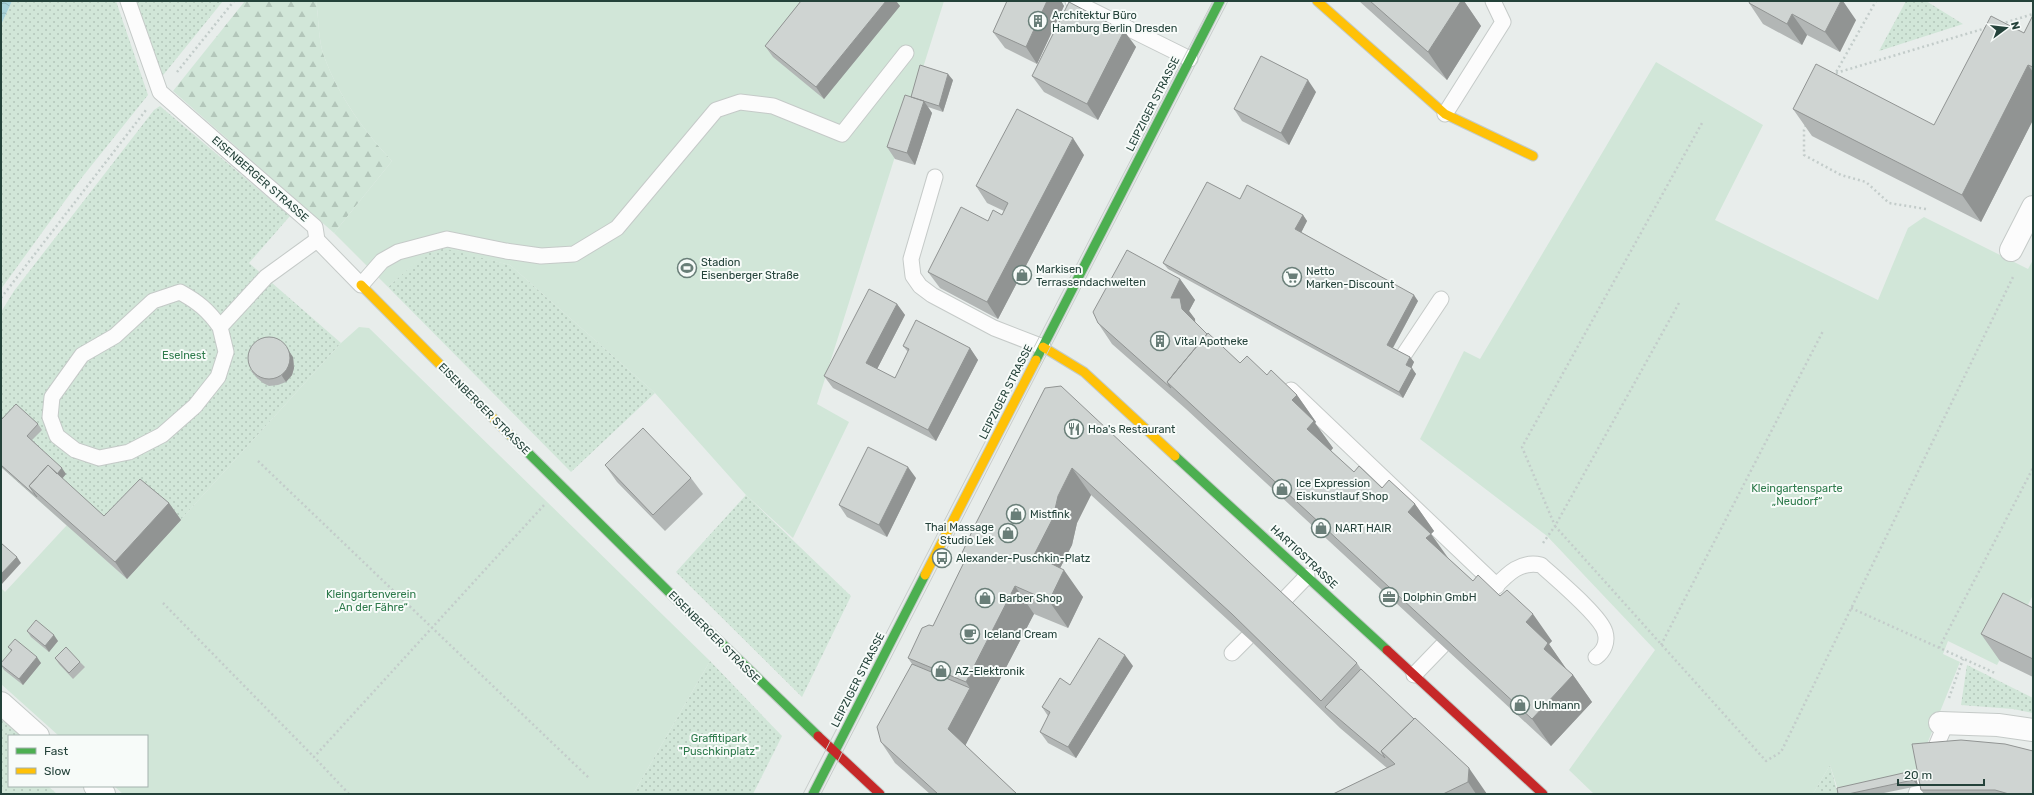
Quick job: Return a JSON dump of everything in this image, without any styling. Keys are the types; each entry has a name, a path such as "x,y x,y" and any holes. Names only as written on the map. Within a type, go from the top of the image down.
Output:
{"street":[{"name":"LEIPZIGER STRASSE","path":"813,794 1220,1"},
{"path":"1317,1 1445,114 1533,156"},
{"path":"2011,250 2033,207"},
{"name":"EISENBERGER STRASSE","path":"361,285 562,487 793,714 880,794"},
{"name":"HARTIGSTRASSE","path":"1043,347 1084,372 1543,794"},
{"path":"1,703 37,735"},
{"path":"1943,723 1998,725 2033,730"},
{"path":"96,787 104,794"}],"lane":[{"name":"EISENBERGER STRASSE","path":"128,1 160,92 315,227 317,240 361,285"},
{"path":"1073,1 1190,59"},
{"path":"1445,114 1503,22 1493,1"},
{"path":"361,285 382,261 398,252 427,243 447,239 506,251 541,256 574,254 617,228 716,110 740,102 773,106 842,134 906,53"},
{"path":"935,177 911,259 913,276 920,286 932,295 994,328 1043,347"},
{"path":"220,327 266,277 317,240"},
{"path":"180,292 195,300 209,311 220,327 226,352 218,377 195,406 162,435 129,452 99,458 75,450 57,436 50,417 52,396 82,355 115,336 154,301 180,292"},
{"path":"1402,356 1441,299"},
{"path":"1291,390 1497,586"},
{"path":"1483,600 1506,576 1520,566 1531,563 1541,565 1596,618 1605,631 1606,643 1601,653 1596,657"},
{"path":"1282,602 1307,576"},
{"path":"1232,653 1247,638"},
{"path":"1414,675 1442,646"},
{"path":"1916,794 1943,723"}],"path":[{"path":"1,298 160,92 234,1"},
{"path":"1832,79 1876,1"},
{"path":"1996,25 2033,14"},
{"path":"1836,73 1989,27"},
{"path":"1702,123 1522,447 1555,526 1766,762 1781,752 2024,256 2011,250"},
{"path":"1808,124 1804,130 1804,155 1841,175 1866,182 1889,203 1926,209"},
{"path":"1547,536 1555,526 1679,303"},
{"path":"1661,645 1823,331"},
{"path":"258,461 589,778"},
{"path":"1939,648 2033,468"},
{"path":"314,757 548,501"},
{"path":"163,603 349,794"},
{"path":"1851,608 1994,674"},
{"path":"1943,723 1963,659"}],"green space":[{"path":"12,1 116,1 148,95 83,176 1,289 1,25"},
{"path":"133,1 223,1 160,79"},
{"path":"245,1 316,1 322,50 337,85 362,125 392,161 334,233 173,91"},
{"name":"Stadion Eisenberger Straße","path":"316,1 944,1 817,404 849,422 793,538 746,495 655,393 510,265 434,246 388,287 334,233 392,161 362,125 337,85 322,50"},
{"path":"1906,1 1926,1 1963,24 1879,51"},
{"name":"Kleingartensparte „Neudorf“","path":"1656,62 1763,125 1715,220 1878,300 1908,228 1924,217 2028,269 2033,260 2033,595 1997,665 1948,641 1943,654 1960,662 1915,774 1838,790 1830,765 1813,794 1594,794 1569,770 1655,650 1547,536 1420,439 1464,351 1480,359"},
{"name":"Eselnest","path":"160,106 290,216 249,263 341,343 127,579 1,467 1,312 14,291 154,110"},
{"path":"434,245 510,265 655,393 571,472 388,287"},
{"name":"Kleingartenverein „An der Fähre“","path":"359,327 369,328 710,661 633,794 123,794 115,787 148,787 148,735 58,735 1,684 1,588 5,592 67,525 127,579 341,343"},
{"path":"746,495 851,596 802,697 676,572"},
{"name":"Graffitipark \"Puschkinplatz\"","path":"710,661 782,736 753,794 633,794"},
{"path":"1967,665 2033,698 2033,713 2013,709 1961,705"},
{"path":"1,718 20,735 8,735 8,787 49,787 57,794 1,794"},
{"path":"1830,765 1838,794 1813,794"}],"water":[{"path":"1,1 12,1 1,25"}],"building":[{"path":"801,1 886,1 816,87 765,46"},
{"path":"1007,1 1047,1 1026,47 993,32"},
{"path":"1370,1 1461,1 1428,52"},
{"path":"1750,1 1841,1 1825,32 1792,14 1787,24 1749,3"},
{"path":"1069,2 1124,31 1087,104 1032,76"},
{"path":"2033,15 2033,67 2028,65 1962,195 1793,109 1816,64 1934,125 1991,16 2024,33"},
{"path":"1261,56 1308,80 1281,133 1234,109"},
{"path":"920,65 948,74 939,106 911,97"},
{"path":"905,95 924,101 907,153 887,147"},
{"path":"1017,109 1073,138 987,302 928,272 961,207 988,221 993,210 1002,215 1008,203 976,186"},
{"path":"1207,182 1240,199 1247,185 1303,215 1295,229 1414,295 1387,345 1410,357 1406,365 1412,368 1399,392 1163,263"},
{"name":"Vital Apotheke","path":"1127,250 1180,279 1171,298 1180,298 1182,309 1207,334 1167,382 1171,388 1098,323 1093,312"},
{"path":"869,289 897,304 866,363 895,378 909,349 903,346 916,320 970,348 928,430 824,376"},
{"path":"1208,333 1240,363 1247,356 1267,375 1271,370 1297,395 1292,400 1314,421 1307,429 1354,472 1359,466 1382,488 1389,480 1415,504 1408,512 1431,534 1426,538 1473,581 1478,575 1500,596 1507,590 1533,614 1526,622 1548,643 1544,649 1573,675 1532,719 1167,382"},
{"path":"265,337 273,337 281,340 287,346 290,358 287,370 281,376 273,379 265,379 257,376 251,370 248,362 248,354 251,346 257,340"},
{"path":"1061,386 1357,663 1321,701 1232,614 1072,468 1058,496 1053,518 1034,555 1064,570 1049,601 1015,586 966,682 908,658 922,628 929,625 933,626 967,556 962,553 975,525 1045,388"},
{"path":"16,404 38,424 27,436 62,468 57,474 48,465 29,486 37,497 1,465 1,420"},
{"path":"643,428 691,478 653,515 605,465"},
{"path":"868,447 908,467 879,525 839,505"},
{"path":"48,465 104,516 140,479 169,503 115,562 29,486"},
{"path":"1,543 17,557 1,574"},
{"path":"2003,593 2033,608 2033,659 1981,634"},
{"path":"36,620 54,635 45,646 27,631"},
{"path":"1099,638 1125,655 1068,747 1040,732 1050,712 1042,707 1060,678 1070,685"},
{"path":"15,639 37,657 19,679 1,665 12,650 8,647"},
{"path":"66,647 80,662 69,673 55,658"},
{"path":"912,664 970,688 948,729 1017,794 938,794 881,742 877,727"},
{"path":"1361,669 1414,719 1381,751 1385,758 1325,707"},
{"path":"1415,718 1469,768 1468,782 1443,794 1333,794 1395,764 1381,751"},
{"path":"1961,740 2005,744 2033,751 2033,794 2009,794 1995,790 1921,790 1912,744"},
{"path":"1912,771 1913,780 1848,794 1838,794 1837,788"}],"tram line":[{"path":"803,794 1213,1"},
{"path":"821,794 1228,1"}],"traffic: fast":[{"path":"1036,360 1220,1"},
{"path":"510,435 683,606 818,736"},
{"path":"1175,456 1387,650"},
{"path":"813,794 925,575"}],"traffic: slow":[{"path":"1317,1 1445,114 1533,156"},
{"path":"361,285 510,435"},
{"path":"1043,347 1084,372 1175,456"},
{"path":"925,575 1036,360"}],"traffic: jam":[{"path":"1387,650 1543,794"},
{"path":"818,736 880,794"}],"place":[{"name":"Architektur Büro Hamburg Berlin Dresden","path":"1038,21"},
{"name":"Stadion Eisenberger Straße","path":"687,268"},
{"name":"Markisen Terrassendachwelten","path":"1022,275"},
{"name":"Netto Marken-Discount","path":"1292,277"},
{"name":"Vital Apotheke","path":"1160,341"},
{"name":"Hoa's Restaurant","path":"1074,429"},
{"name":"Ice Expression Eiskunstlauf Shop","path":"1282,489"},
{"name":"Mistfink","path":"1016,514"},
{"name":"NART HAIR","path":"1321,528"},
{"name":"Thai Massage Studio Lek","path":"1008,533"},
{"name":"Alexander-Puschkin-Platz","path":"942,558"},
{"name":"Dolphin GmbH","path":"1389,597"},
{"name":"Barber Shop","path":"985,598"},
{"name":"Iceland Cream","path":"970,634"},
{"name":"AZ-Elektronik","path":"941,671"},
{"name":"Uhlmann","path":"1520,705"}]}
